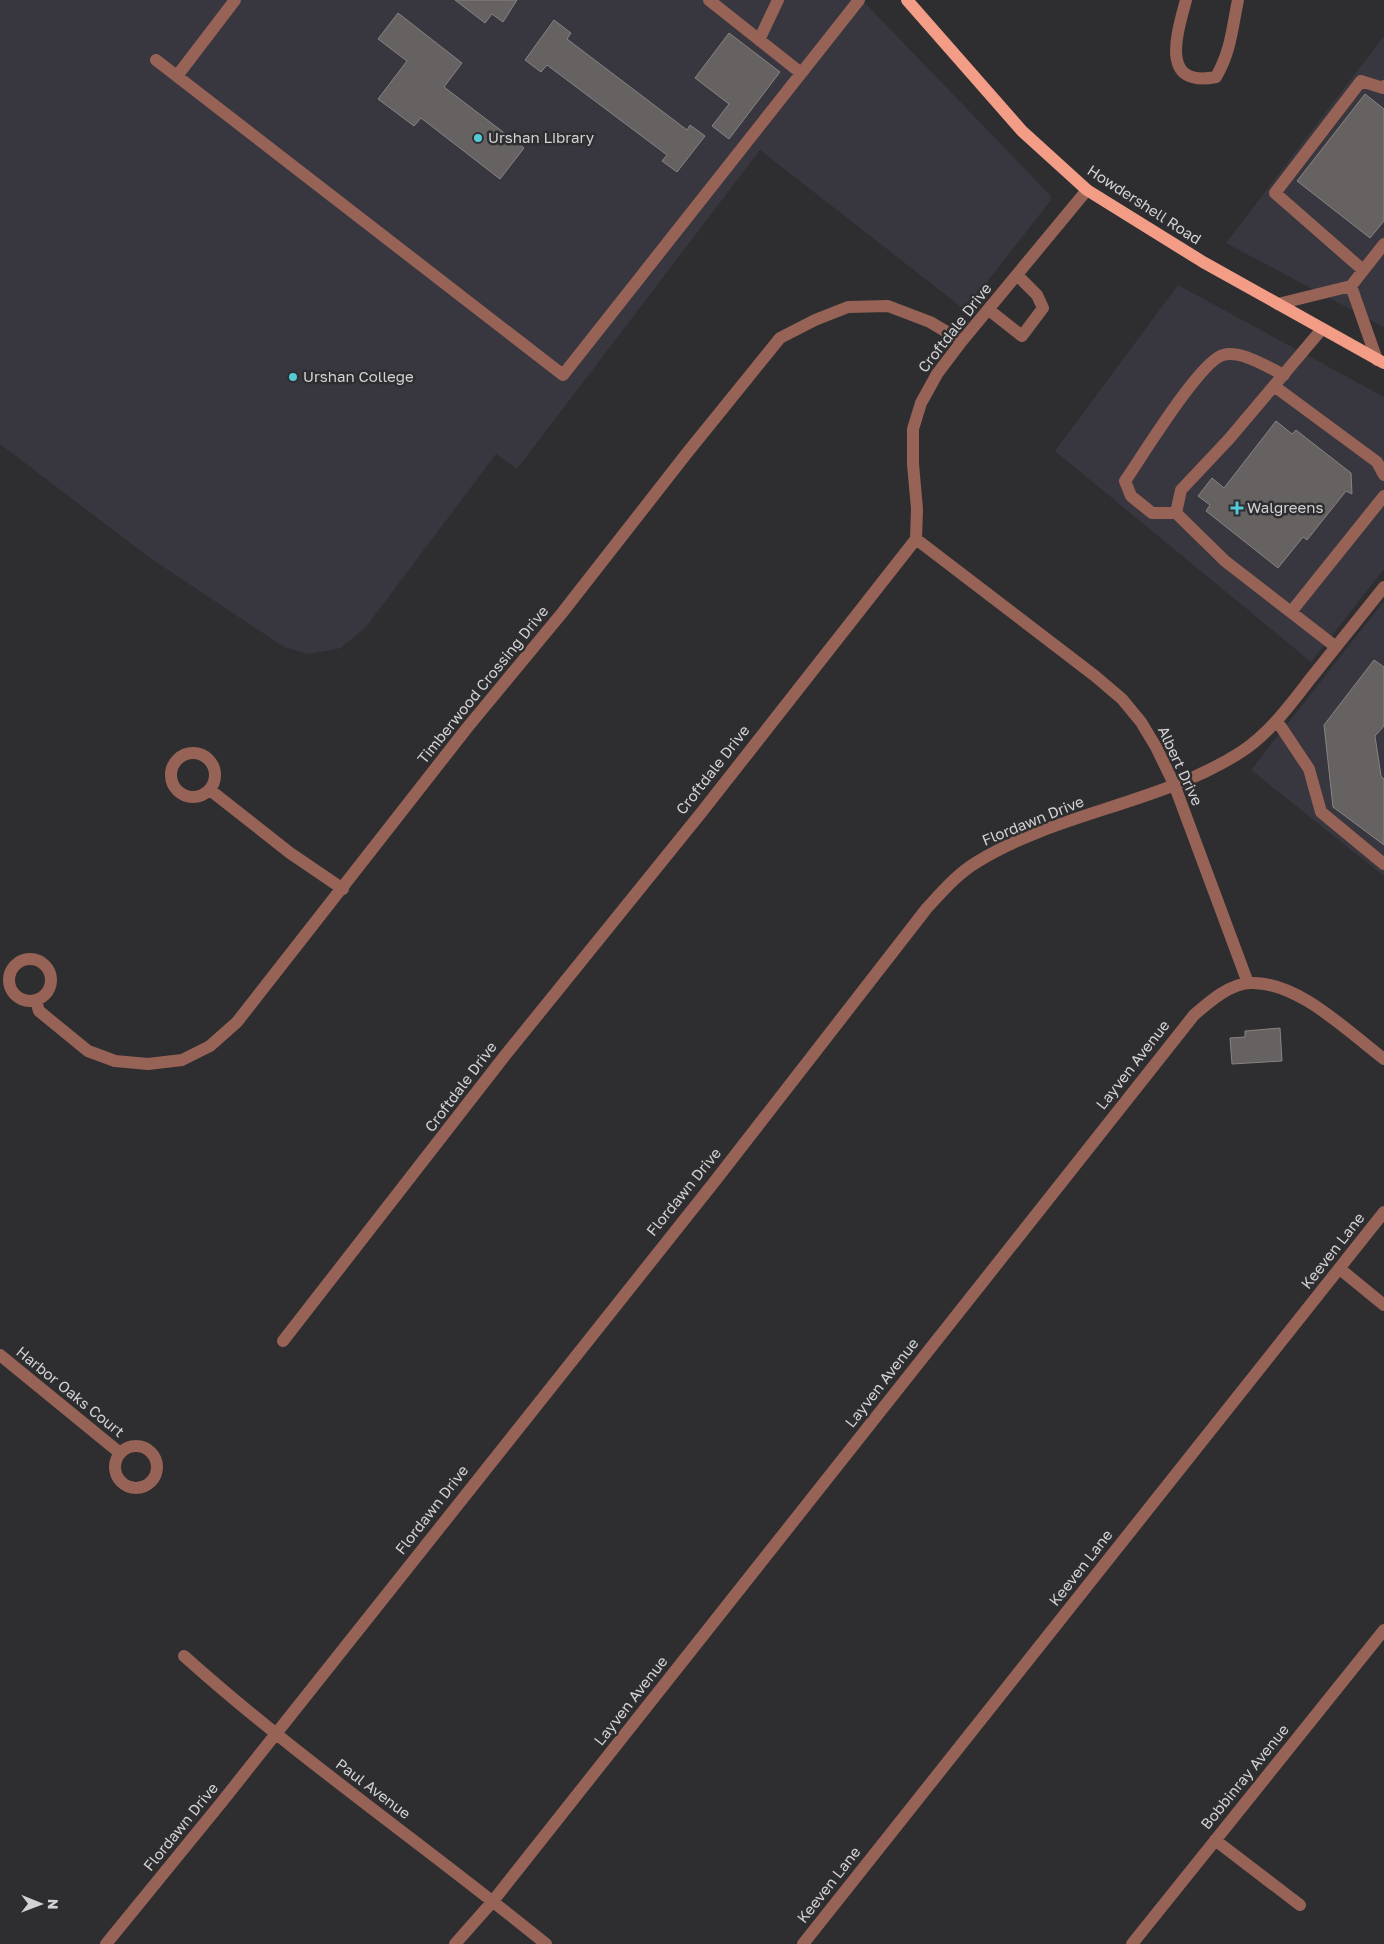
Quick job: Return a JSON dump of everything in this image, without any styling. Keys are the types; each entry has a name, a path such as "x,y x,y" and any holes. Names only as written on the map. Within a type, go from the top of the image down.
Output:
{"main road":[{"name":"Howdershell Road","path":"906,0 1022,131 1087,190 1203,262 1381,362"}],"street":[{"path":"177,76 235,0"},
{"path":"709,0 801,73"},
{"path":"759,40 778,0"},
{"path":"156,60 563,375 859,0"},
{"path":"1186,0 1176,49 1177,66 1186,76 1200,80 1216,77 1225,61 1231,44 1238,0"},
{"path":"1363,270 1275,193 1361,82 1383,88 1384,86"},
{"name":"Croftdale Drive","path":"283,1341 502,1058 701,813 916,539 917,509 913,464 914,429 921,403 937,374 962,341 1087,190"},
{"path":"1278,304 1351,286 1383,249"},
{"path":"989,310 1022,336 1043,308 1037,295 1016,275"},
{"path":"1351,286 1381,362"},
{"name":"Timberwood Crossing Drive","path":"36,1001 39,1011 88,1051 115,1061 148,1064 182,1060 210,1046 237,1022 467,728 562,613 687,452 780,338 815,320 848,307 888,306 930,322 962,341"},
{"path":"1176,513 1181,490 1229,439 1322,329"},
{"path":"1284,375 1241,356 1223,355 1208,364 1162,425 1125,481 1130,496 1152,514 1176,513 1225,561 1336,647"},
{"path":"1274,386 1377,462 1384,475"},
{"path":"1292,612 1384,496"},
{"name":"Albert Drive","path":"916,539 1122,699 1141,722 1174,784 1248,983"},
{"name":"Flordawn Drive","path":"106,1944 276,1735 933,902 976,862 1017,842 1213,768 1242,751 1277,720 1384,587"},
{"path":"1277,720 1309,769 1321,812 1384,864"},
{"path":"210,790 290,853 342,889"},
{"name":"Layven Avenue","path":"455,1944 493,1901 1194,1014 1228,990 1248,983 1277,986 1312,1004 1384,1059"},
{"name":"Keeven Lane","path":"803,1944 1384,1212"},
{"path":"1340,1269 1384,1305"},
{"name":"Harbor Oaks Court","path":"0,1355 120,1453"},
{"name":"Bobbinray Avenue","path":"1132,1944 1383,1634"},
{"name":"Paul Avenue","path":"184,1656 276,1735 493,1901 546,1944"},
{"path":"1215,1840 1300,1905"}],"shaded area":[{"name":"Urshan College","path":"0,0 862,0 1050,195 1051,200 965,310 760,150 517,469 496,454 366,627 341,648 309,654 284,647 150,558 0,444"},
{"path":"1384,36 1384,327 1226,243"},
{"path":"1178,285 1384,397 1384,569 1311,662 1055,451"},
{"path":"1384,601 1384,876 1251,770"}],"building":[{"path":"455,0 517,0 503,22 492,14 485,23"},
{"path":"398,13 462,63 444,87 524,148 500,179 421,118 414,126 378,99 407,61 378,39"},
{"path":"554,20 571,33 567,39 687,130 690,125 705,136 677,172 662,161 667,155 547,65 541,72 525,60"},
{"path":"729,33 780,72 729,139 712,126 729,104 695,78"},
{"path":"1365,94 1384,109 1384,221 1370,238 1297,181"},
{"name":"Walgreens","path":"1276,421 1292,434 1296,430 1351,473 1352,494 1346,491 1307,540 1303,537 1278,568 1206,511 1210,505 1198,496 1212,478 1224,488"},
{"path":"1374,660 1384,667 1384,726 1375,736 1381,776 1384,779 1384,845 1333,807 1324,725"},
{"path":"1280,1028 1282,1061 1232,1064 1230,1038 1245,1037 1245,1031"}],"place":[{"name":"Urshan Library","path":"478,138"},
{"name":"Urshan College","path":"293,377"},
{"name":"Walgreens","path":"1237,508"}]}
